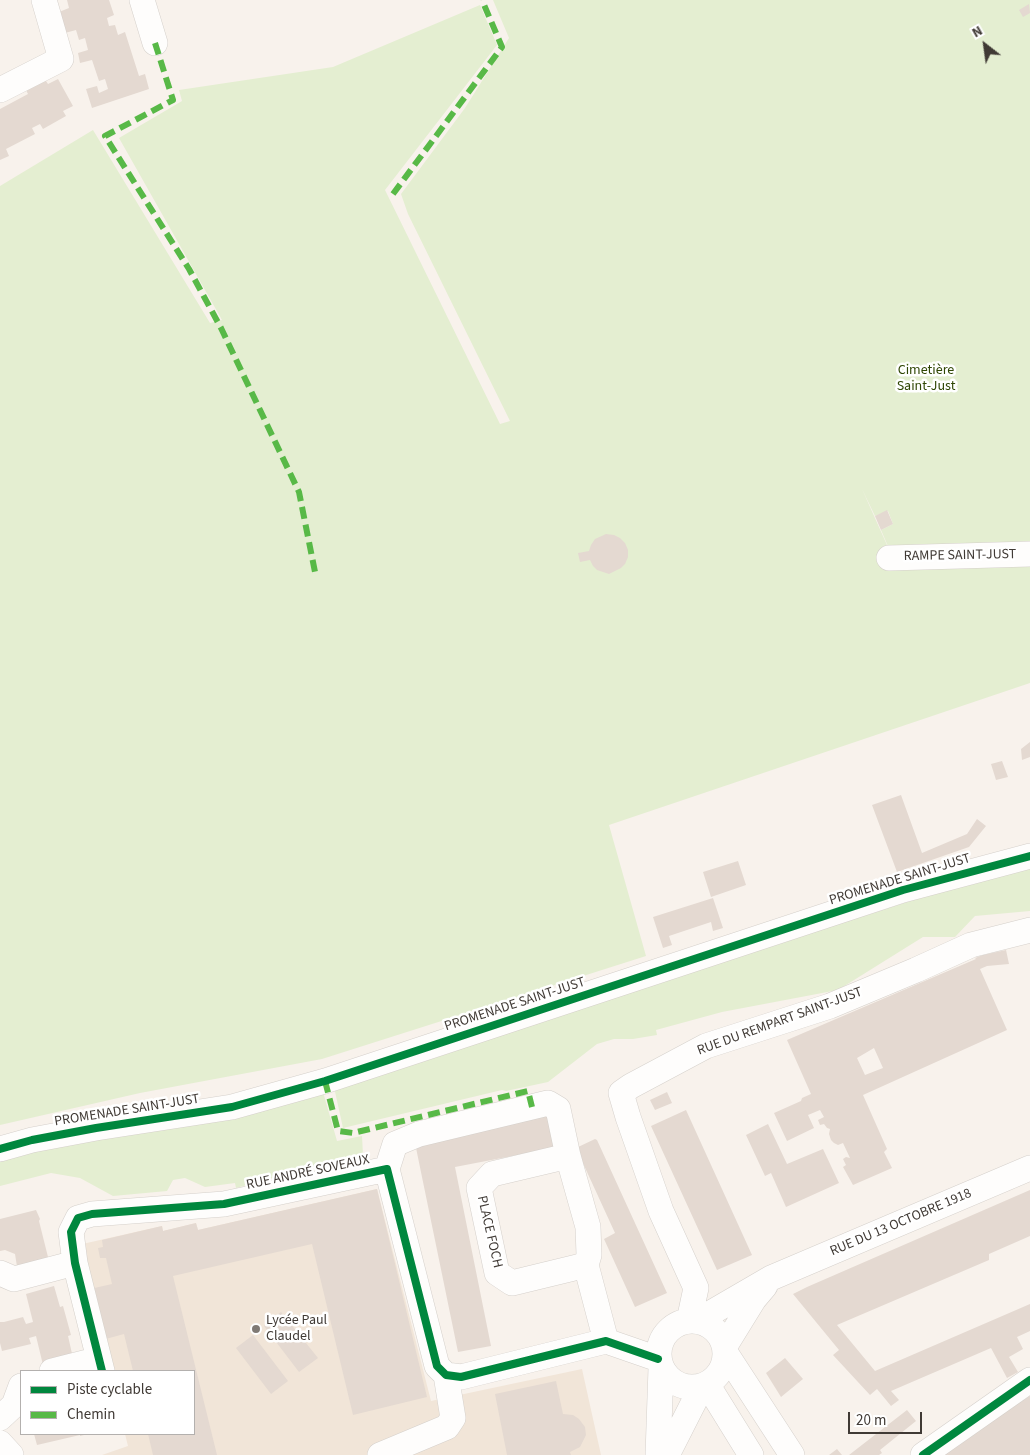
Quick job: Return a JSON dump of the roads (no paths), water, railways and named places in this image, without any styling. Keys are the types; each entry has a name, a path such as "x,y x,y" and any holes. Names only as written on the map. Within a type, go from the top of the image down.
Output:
{"street":[{"path":"0,90 61,59 44,0"},
{"path":"142,0 155,43"},
{"name":"RAMPE SAINT-JUST","path":"889,558 1030,554"},
{"name":"PROMENADE SAINT-JUST","path":"0,1149 32,1140 87,1130 232,1107 325,1081 903,890 1030,856"},
{"name":"RUE DU REMPART SAINT-JUST","path":"693,1321 696,1288 660,1211 621,1093 706,1046 830,1006 971,945 1030,930"},
{"path":"387,1169 395,1144 419,1134 548,1103 558,1109 568,1156 588,1227 589,1255 586,1265 606,1341"},
{"name":"PLACE FOCH","path":"568,1156 492,1174 480,1188 496,1273 512,1282 586,1265"},
{"name":"RUE DU 13 OCTOBRE 1918","path":"693,1321 771,1278 1030,1168"},
{"name":"RUE ANDRÉ SOVEAUX","path":"101,1365 76,1263 71,1232 78,1218 92,1214 224,1204 387,1169 437,1366 446,1375"},
{"path":"0,1273 14,1279 76,1263"},
{"name":"RUE DU 13 OCTOBRE 1918","path":"725,1349 754,1299 771,1278"},
{"path":"658,1455 660,1364 658,1348 662,1338 669,1329 678,1324 693,1321 706,1324 720,1336 725,1349 792,1455"},
{"path":"380,1455 447,1427 453,1418 446,1375 460,1377 606,1341 660,1364 666,1377 674,1383 692,1388 704,1385 715,1378 721,1371 725,1362 725,1349"},
{"path":"60,1370 101,1365"},
{"path":"923,1455 1030,1380"},
{"path":"667,1455 704,1385"},
{"path":"704,1385 751,1455"},
{"path":"0,1418 14,1405 20,1389"},
{"path":"0,1443 10,1455"}],"place":[{"name":"Lycée Paul Claudel","path":"256,1329"}],"park label":[{"name":"Cimetière Saint-Just","path":"926,380"}]}
